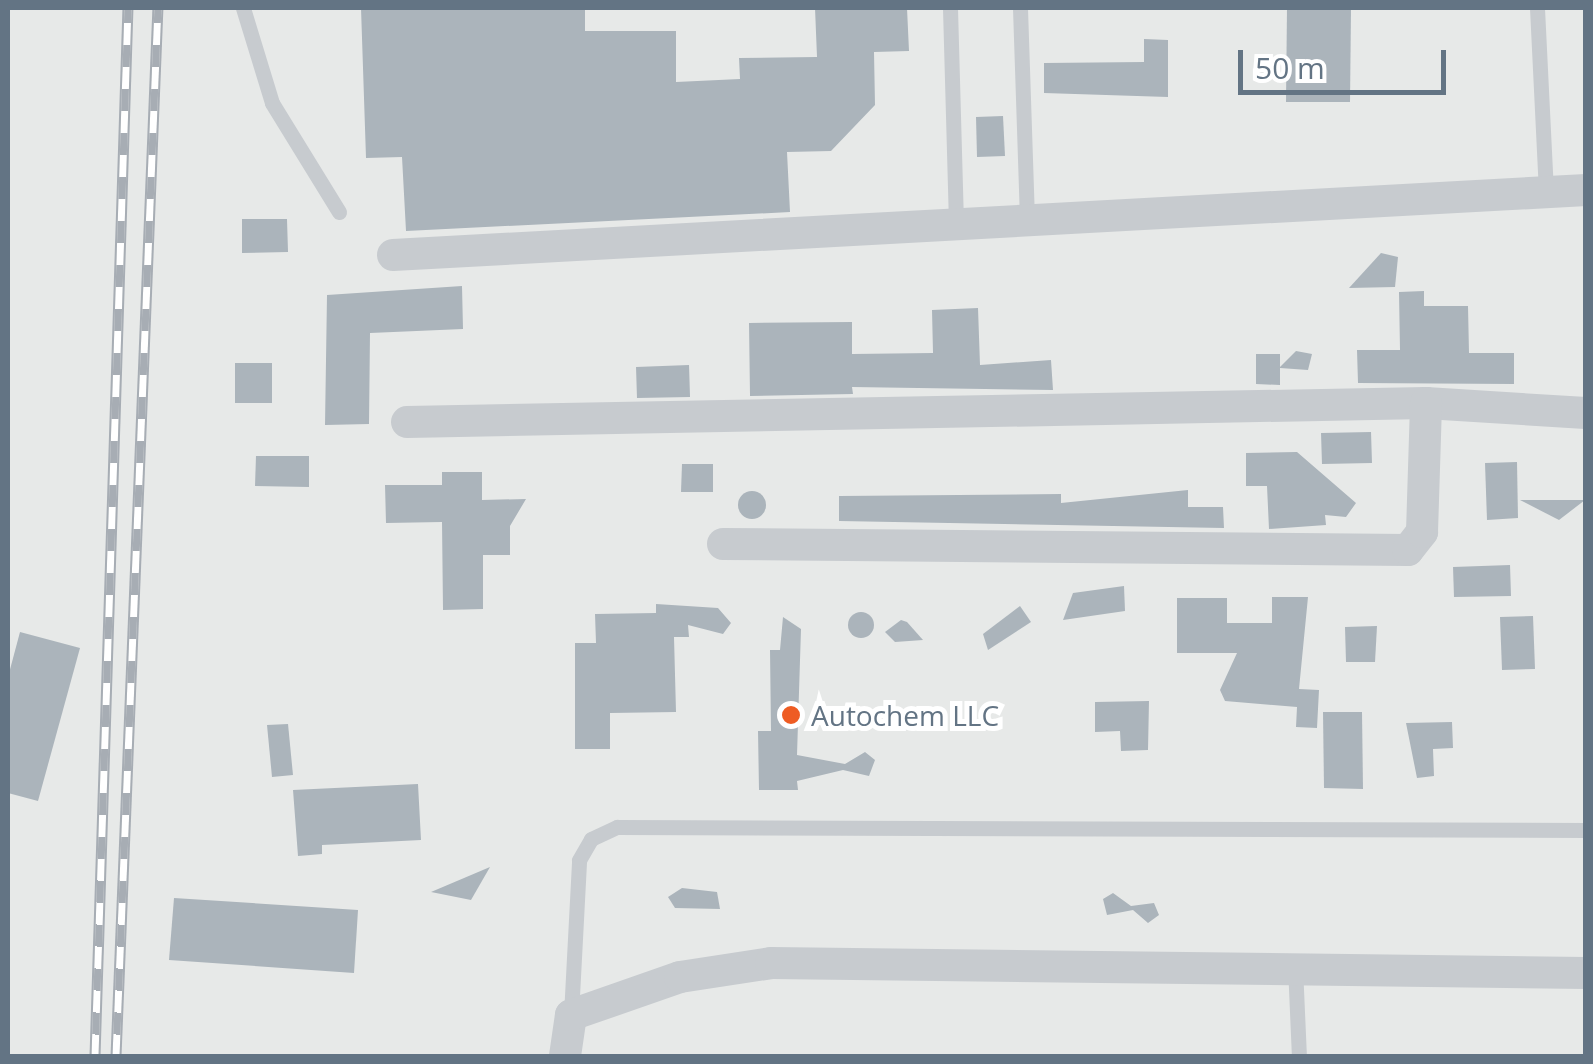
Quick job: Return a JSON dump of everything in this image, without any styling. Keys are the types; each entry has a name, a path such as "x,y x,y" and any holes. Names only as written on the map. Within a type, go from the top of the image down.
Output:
{"street":[{"path":"394,256 956,221 1586,190"},
{"path":"723,544 1408,550 1422,532 1426,403"},
{"path":"407,422 1426,403 1586,413"},
{"path":"565,1056 571,1015 680,977 770,962 1294,962 1586,973"}],"lane":[{"path":"244,8 272,103 340,212"},
{"path":"950,8 956,221"},
{"path":"1020,8 1027,218"},
{"path":"1537,8 1546,192"},
{"path":"571,1015 579,860 591,839 616,827 1586,830"},
{"path":"1294,962 1299,1056"}],"shaded area":[{"path":"8,8 1585,8 1585,1056 8,1056"}],"building":[{"path":"361,8 585,8 585,31 676,31 676,82 740,79 739,58 817,57 815,8 907,8 909,51 874,52 875,105 831,151 787,152 790,212 406,231 402,157 366,158"},
{"path":"1287,8 1351,8 1350,102 1286,102"},
{"path":"1144,39 1168,40 1168,97 1044,93 1044,63 1144,62"},
{"path":"1003,116 1005,156 977,157 976,117"},
{"path":"242,219 287,219 288,252 242,253"},
{"path":"1381,253 1398,257 1395,287 1349,288"},
{"path":"462,286 463,329 370,333 369,424 325,425 327,295"},
{"path":"1424,291 1424,306 1468,306 1469,353 1514,353 1514,384 1358,383 1357,350 1400,350 1399,292"},
{"path":"978,308 980,365 1051,360 1053,390 852,387 853,394 750,396 749,323 852,322 852,354 933,353 932,310"},
{"path":"1296,351 1312,354 1308,370 1280,368 1280,385 1256,384 1256,354 1280,354 1280,367"},
{"path":"235,363 272,363 272,403 235,403"},
{"path":"689,365 690,397 637,398 636,367"},
{"path":"1371,432 1372,463 1322,464 1321,433"},
{"path":"1297,452 1356,503 1346,517 1325,515 1326,525 1269,529 1267,486 1246,486 1246,453"},
{"path":"256,456 309,456 309,487 255,486"},
{"path":"1517,462 1518,518 1487,520 1485,463"},
{"path":"682,464 713,464 713,492 681,492"},
{"path":"442,472 482,472 482,500 526,499 510,526 510,555 483,555 483,609 443,610 442,522 386,523 385,485 442,485"},
{"path":"1188,490 1188,507 1223,507 1224,528 839,521 839,496 1061,494 1061,503"},
{"path":"752,491 762,495 766,505 762,515 752,519 742,515 738,505 742,495"},
{"path":"1520,500 1585,500 1559,520"},
{"path":"1510,565 1511,596 1454,597 1453,567"},
{"path":"1124,586 1125,611 1063,620 1073,593"},
{"path":"1272,597 1308,597 1299,689 1319,690 1317,728 1296,727 1297,707 1225,701 1220,690 1237,653 1177,653 1177,598 1227,598 1227,623 1272,623"},
{"path":"656,604 718,608 731,623 723,634 688,625 689,637 674,637 676,712 610,713 610,749 575,749 575,643 596,643 595,614 656,613"},
{"path":"1020,606 1031,622 988,650 983,634"},
{"path":"861,612 870,616 874,625 870,634 861,638 852,634 848,625 852,616"},
{"path":"1533,616 1535,669 1502,670 1500,617"},
{"path":"783,617 801,629 797,755 845,764 865,752 875,760 869,776 843,770 797,781 798,790 759,790 758,731 771,731 770,650 780,650"},
{"path":"901,620 923,640 895,642 885,632"},
{"path":"1377,626 1375,662 1346,662 1345,627"},
{"path":"20,632 80,648 38,801 8,793 8,677"},
{"path":"1149,701 1148,750 1121,751 1120,731 1095,732 1095,702"},
{"path":"1323,712 1362,712 1363,789 1324,788"},
{"path":"1452,722 1453,748 1433,749 1434,776 1417,778 1406,723"},
{"path":"288,724 293,775 272,777 267,725"},
{"path":"418,784 421,840 322,845 322,854 298,856 293,790"},
{"path":"490,867 471,900 431,892"},
{"path":"682,888 717,892 720,909 675,908 668,897"},
{"path":"1113,893 1131,906 1154,903 1159,915 1148,923 1133,910 1107,915 1103,899"},
{"path":"174,898 358,910 354,973 169,960"}],"railway":[{"path":"95,1056 128,8"},
{"path":"116,1056 158,8"}],"place":[{"name":"Autochem LLC","path":"791,715"}]}
